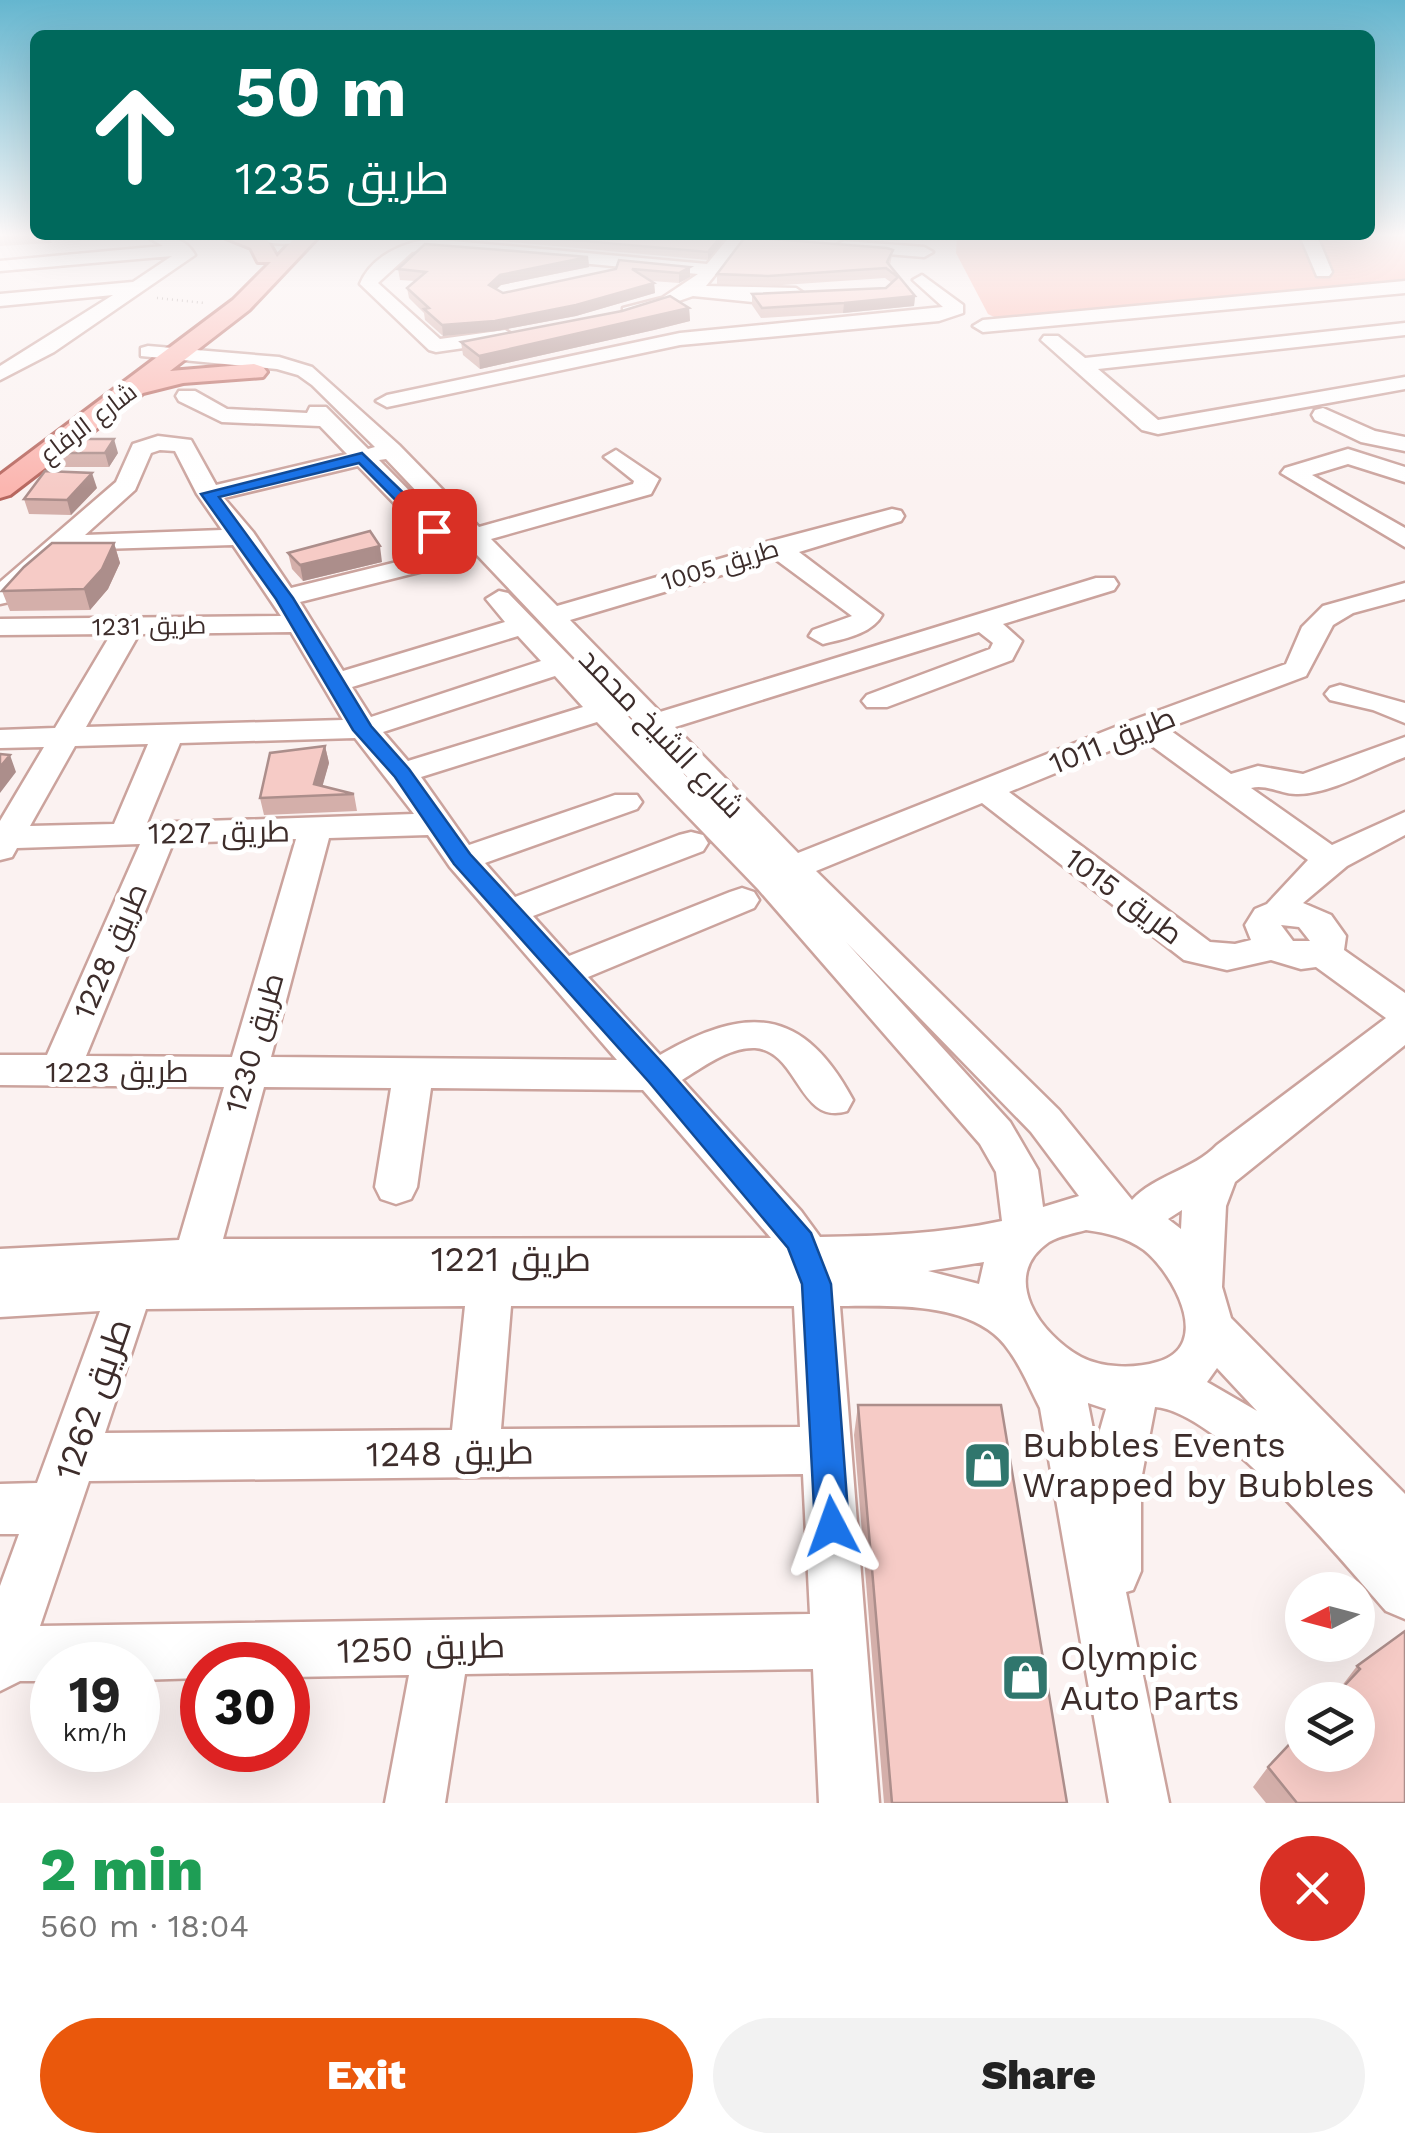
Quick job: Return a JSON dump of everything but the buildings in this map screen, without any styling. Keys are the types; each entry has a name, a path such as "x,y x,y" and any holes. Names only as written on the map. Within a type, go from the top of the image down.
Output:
{"main road":[{"name":"شارع الرفاع","path":"0,490 123,395 199,320"},
{"name":"شارع الرفاع","path":"0,462 218,320"},
{"path":"237,320 234,332 280,363"},
{"path":"123,395 181,376 254,372"}],"street":[{"path":"0,374 97,320"},
{"path":"408,320 436,346 529,332"},
{"path":"387,401 680,339 884,320"},
{"path":"984,326 1049,320"},
{"path":"1081,365 1405,330"},
{"path":"1051,340 1150,425 1158,427 1405,383"},
{"path":"0,350 47,348"},
{"name":"شارع الشيخ محمد","path":"157,358 280,363 319,380 377,454 537,621 653,724 1045,1122 1130,1221"},
{"name":"شارع الشيخ محمد","path":"157,358 254,372 288,382 325,420 377,454"},
{"path":"187,396 222,415 325,420"},
{"path":"1323,415 1369,438 1405,444"},
{"path":"2,592 127,485 141,450 170,442 184,444 209,494 244,538 363,730 402,773 462,859 658,1075 786,1224 812,1269 850,1803"},
{"path":"209,494 377,454"},
{"path":"1405,475 1348,456 1293,474 1405,539"},
{"name":"طريق 1231","path":"0,627 130,626 291,611 465,546 646,486 647,479 616,457"},
{"path":"92,477 130,478"},
{"name":"طريق 1005","path":"334,682 776,547 892,516"},
{"path":"62,543 244,538"},
{"path":"776,547 868,615 865,621 822,636"},
{"path":"653,724 1105,584"},
{"name":"طريق 1011","path":"793,868 1144,726 1296,670 1306,660 1317,625 1329,614 1405,590"},
{"name":"شارع الشيخ محمد","path":"537,621 562,664 603,711 770,882 994,1133 1017,1170 1023,1234"},
{"path":"877,700 1002,654 1008,641 983,622"},
{"path":"2,842 130,626"},
{"path":"0,740 363,730 562,664"},
{"path":"474,692 510,739"},
{"path":"1340,694 1400,716"},
{"path":"402,773 603,711"},
{"path":"1144,726 1329,859"},
{"name":"طريق 1228","path":"60,1070 144,833 168,734"},
{"path":"1226,785 1258,776 1297,785 1311,782 1405,746"},
{"name":"طريق 1015","path":"988,792 1197,951 1220,960 1240,959 1276,929"},
{"path":"462,859 626,802"},
{"path":"1405,822 1329,859 1290,894 1276,929 1298,956 1322,953 1405,1012"},
{"name":"طريق 1227","path":"2,842 144,833 437,824"},
{"name":"طريق 1230","path":"196,1258 315,830"},
{"path":"510,912 691,843"},
{"path":"563,973 742,900"},
{"path":"1130,1221 1156,1203 1218,1172 1405,1024"},
{"path":"658,1075 716,1042 756,1034 786,1045 833,1100"},
{"name":"طريق 1223","path":"0,1070 658,1075"},
{"path":"396,1186 414,1071"},
{"path":"729,1161 753,1212 761,1270"},
{"path":"1159,1803 1115,1589 1110,1501 1118,1444 1149,1388 1186,1370 1202,1351 1204,1206 1218,1172"},
{"path":"1139,1803 1064,1404 1023,1337 1001,1288 1005,1260 1023,1234 1052,1216 1086,1212 1130,1221 1175,1249 1204,1306 1405,1531"},
{"name":"طريق 1221","path":"0,1297 130,1290 490,1284 812,1269 926,1254 1023,1234"},
{"name":"طريق 1221","path":"0,1268 196,1258 761,1270"},
{"name":"طريق 1221","path":"812,1269 941,1292 986,1306 1023,1337"},
{"path":"474,1453 490,1284"},
{"name":"طريق 1262","path":"1,1658 130,1290"},
{"path":"1023,1337 1066,1376 1100,1388 1149,1388 1220,1414 1316,1494 1405,1592"},
{"name":"طريق 1248","path":"74,1458 827,1450"},
{"name":"طريق 1262","path":"0,1509 56,1508"},
{"name":"طريق 1250","path":"1,1658 839,1640"},
{"path":"415,1803 442,1647"}],"place":[{"name":"Bubbles Events Wrapped by Bubbles","path":"987,1465"},
{"name":"Olympic Auto Parts","path":"1025,1678"}],"route":[{"path":"434,531 362,458 209,494 284,598 363,730 402,773 462,859 658,1075 800,1242 816,1284 832,1526"}]}
